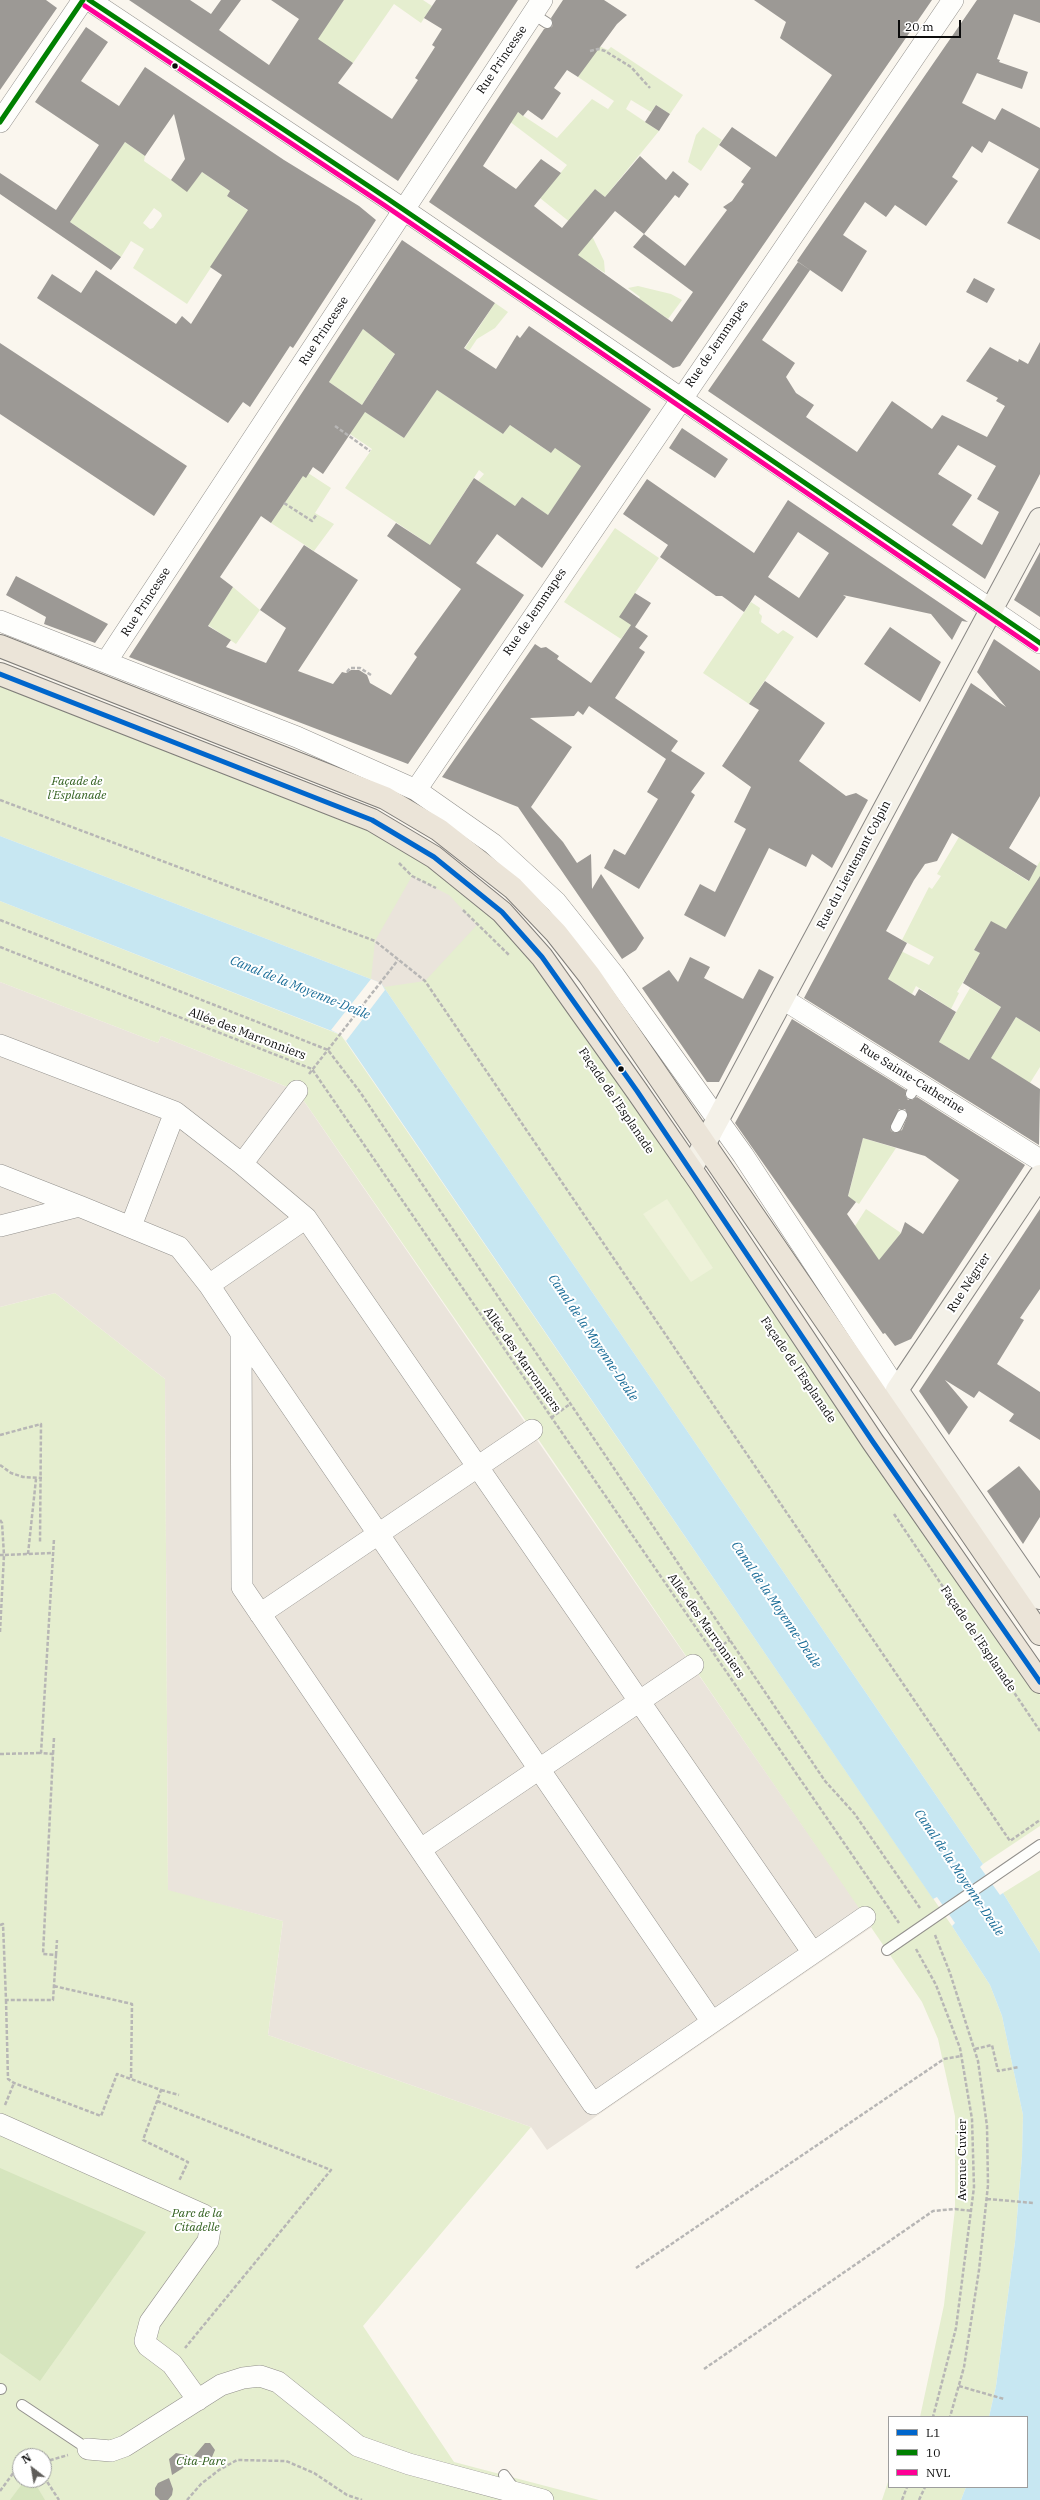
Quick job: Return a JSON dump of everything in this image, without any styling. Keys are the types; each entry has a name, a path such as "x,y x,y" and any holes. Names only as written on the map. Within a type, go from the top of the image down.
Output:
{"main road":[{"path":"0,646 385,798 439,830 512,888 556,933 589,975 1040,1634"},
{"name":"Façade de l'Esplanade","path":"0,674 367,818 409,840 440,861 484,897 529,941 691,1169 873,1442 1040,1682"}],"street":[{"path":"0,122 83,0"},
{"path":"89,0 402,210 1040,643"},
{"name":"Rue de Jemmapes","path":"416,790 679,399 953,0"},
{"name":"Rue Princesse","path":"106,662 402,210 540,13"},
{"name":"Rue du Lieutenant Colpin","path":"691,1169 719,1121 1040,519"},
{"path":"0,621 297,737 416,790 494,844 556,902 614,975 719,1121 897,1390 1040,1598"},
{"name":"Rue Sainte-Catherine","path":"783,999 913,1089 989,1126 1040,1160"},
{"path":"0,1045 175,1112 242,1164 306,1218 479,1466 813,1953"},
{"path":"242,1164 297,1090"},
{"path":"131,1226 175,1112"},
{"path":"0,1175 131,1226 179,1247 209,1285 712,2022"},
{"name":"Rue Négrier","path":"897,1390 1040,1176"},
{"path":"0,1226 79,1206"},
{"path":"209,1285 306,1218"},
{"path":"241,1333 242,1587 593,2104 865,1917"},
{"path":"260,1614 532,1430"},
{"path":"421,1849 693,1665"},
{"path":"0,2124 204,2215 210,2229 208,2241 150,2322 145,2341 148,2346 172,2364 198,2400"},
{"path":"88,2449 111,2451 125,2446 228,2383 243,2378 266,2378 278,2382 358,2446 410,2464 543,2500"}],"lane":[{"path":"896,1127 902,1115"},
{"path":"887,1950 933,1920 1040,1845"},
{"path":"22,2405 88,2449"},
{"path":"504,2475 518,2493"}],"path":[{"path":"590,51 598,48 631,67 650,88"},
{"path":"335,426 370,450"},
{"path":"284,503 312,521 317,514"},
{"path":"347,672 350,668 360,668 371,675"},
{"path":"0,800 375,941 425,981 1010,1841 1040,1820"},
{"path":"395,859 412,876 443,892"},
{"path":"458,905 511,957"},
{"path":"0,920 328,1050 360,1092 825,1781 854,1813 933,1920 978,2061 987,2126 986,2199 976,2292 964,2367 950,2416"},
{"name":"Allée des Marronniers","path":"0,947 312,1069 908,1936"},
{"path":"297,1090 335,1039 398,960"},
{"path":"532,1430 570,1404"},
{"path":"0,1435 41,1424 42,1478 40,1543"},
{"path":"0,1465 11,1473 36,1479 42,1478"},
{"path":"0,1472 4,1468"},
{"path":"28,1554 36,1479"},
{"name":"Façade de l'Esplanade","path":"894,1513 1040,1731"},
{"path":"0,1520 2,1523 4,1555 0,1632"},
{"path":"41,1753 54,1539"},
{"path":"0,1555 53,1553"},
{"path":"54,1738 44,1954 56,1955"},
{"path":"0,1754 53,1754"},
{"path":"0,1925 3,1924 8,2079 14,2083 101,2116 117,2074 179,2095"},
{"name":"Avenue Cuvier","path":"908,1936 925,1962 936,1985 962,2056 972,2119 974,2187 972,2211 956,2328 933,2416"},
{"path":"6,2000 54,2000 57,1940"},
{"path":"54,1986 132,2004 131,2079"},
{"path":"974,2049 992,2045 998,2071 1019,2067"},
{"path":"636,2268 944,2059 962,2056"},
{"path":"10,2093 14,2083"},
{"path":"161,2090 143,2140 188,2162 170,2200"},
{"path":"157,2101 331,2170 197,2332"},
{"path":"986,2199 1034,2203"},
{"path":"704,2369 933,2211 955,2209 972,2211"},
{"path":"959,2386 1004,2399"},
{"path":"187,2500 219,2470 237,2460 286,2461 314,2473 357,2500"},
{"path":"0,2491 12,2475"},
{"path":"52,2488 59,2500"},
{"path":"902,2500 908,2488"},
{"path":"919,2500 925,2488"},
{"path":"347,2495 362,2500"}],"green space":[{"path":"344,0 423,0 432,6 421,23 394,4 353,63 306,55"},
{"path":"599,46 608,50 611,47 683,95 670,114 656,105 651,112 631,100 626,109 659,131 605,197 595,189 576,212 571,223 540,198 567,165 509,121 516,111 557,138 592,99 608,109 614,101 578,77"},
{"path":"703,127 722,140 701,171 688,162 696,135"},
{"path":"125,142 145,156 144,161 187,191 202,172 230,191 227,196 250,212 235,231 187,304 133,268 144,249 131,241 121,257 70,222","holes":["154,208 161,213 162,216 153,228 150,229 143,223"]},
{"path":"580,227 593,238 604,261 605,273 562,247"},
{"path":"638,286 671,294 682,300 668,319 639,299 640,297 628,288"},
{"path":"495,303 508,312 495,328 477,339 469,351 465,348"},
{"path":"363,329 396,352 362,405 329,382"},
{"path":"437,390 503,434 510,425 551,453 555,448 594,463 577,473 548,515 522,497 515,506 478,481 484,474 479,470 430,545 345,488 372,449 344,430 359,408 404,438"},
{"path":"308,473 331,488 315,513 334,524 314,551 271,523 303,476"},
{"path":"615,528 659,558 635,593 631,625 621,639 564,602"},
{"path":"233,587 260,610 236,644 208,625"},
{"path":"751,602 760,608 759,613 762,616 761,622 778,634 783,630 794,637 749,704 703,673"},
{"name":"Façade de l'Esplanade","path":"0,682 368,829 404,848 456,885 487,911 538,965 1040,1695 1040,1826 983,1864 381,983 0,836"},
{"path":"959,837 1028,881 1040,861 1040,898 1006,929 991,922 974,950 988,957 976,978 968,974 957,992 959,993 951,1009 916,986 912,994 888,979 897,949 929,965 934,957 902,940 929,887 932,889 941,876 937,874"},
{"path":"0,901 341,1035 952,1926 990,1985 1002,2016 1023,2115 1022,2156 1015,2242 996,2386 989,2416 920,2416 944,2305 955,2209 955,2116 938,2039 922,2002 532,1430 297,1091 161,1036 158,1043 0,982"},
{"path":"970,988 1001,1007 969,1060 939,1042"},
{"path":"1016,1017 1040,1032 1040,1067 1030,1083 991,1058"},
{"path":"863,1138 896,1148 859,1204 848,1197"},
{"path":"667,1199 713,1268 691,1282 643,1214"},
{"path":"866,1209 901,1233 879,1261 855,1226"},
{"name":"Parc de la Citadelle","path":"55,1293 165,1379 168,1889 283,1921 268,2035 531,2127 363,2326 454,2462 599,2500 0,2500 0,1307"},
{"path":"1040,1870 1040,1953 1003,1893"},
{"path":"0,2168 146,2232 40,2381 0,2353"},
{"path":"888,2482 888,2488 966,2488 961,2500 882,2500"},
{"path":"19,2488 38,2488 45,2500 10,2500"}],"shaded area":[{"path":"412,876 449,895 477,925 425,981 384,987 371,979 375,941"},
{"path":"0,982 158,1043 161,1036 297,1091 872,1927 547,2150 531,2127 268,2035 283,1921 168,1890 165,1379 55,1293 0,1307"}],"water":[{"name":"Canal de la Moyenne-Deûle","path":"0,836 381,983 983,1864 980,1867 1000,1895 1003,1893 1040,1953 1040,2500 961,2500 966,2488 1028,2488 1028,2416 989,2416 996,2386 1015,2242 1022,2156 1023,2115 1002,2016 990,1985 952,1926 955,1923 937,1897 933,1899 342,1035 0,901"}],"pier":[{"path":"371,979 381,983 385,990 346,1041 341,1035 331,1030"}],"building":[{"path":"0,0 46,0 57,8 0,90"},
{"path":"129,0 190,0 211,14 221,0 241,0 219,30 269,65 299,19 271,0 344,0 318,39 353,63 338,83 392,119 418,80 415,78 435,47 432,45 442,29 424,18 436,0 518,0 398,181"},
{"path":"563,0 604,0 627,15 617,24 578,77 567,70 554,88 561,93 542,120 528,110 523,116 518,112 483,166 516,189 541,159 561,173 534,206 562,228 595,189 605,197 640,156 666,180 673,171 689,184 679,198 675,195 644,234 685,266 727,210 723,207 732,201 744,184 741,182 751,168 719,145 732,127 776,157 832,75 780,38 786,22 754,0 932,0 680,366 673,368 429,202 544,29 552,27 553,23 551,18","holes":["615,211 644,234 633,247 693,292 672,322 578,255"]},
{"path":"977,0 1040,0 1040,23 1014,14 997,59 1000,60 999,62 1028,72 1022,89 977,73 962,103 995,120 1002,108 1040,128 1040,240 1007,223 1039,169 989,141 982,153 972,146 952,177 958,181 926,226 895,205 886,217 865,202 843,235 867,251 842,292 797,261"},
{"path":"86,27 108,42 81,81 119,106 145,67 284,160 359,206 376,220 293,348 290,346 250,407 243,402 228,423 37,298 52,274 81,293 96,270 176,324 182,316 191,324 222,275 210,267 248,210 227,196 230,191 202,172 187,192 171,180 185,159 174,114 145,156 125,142 70,222 121,257 111,270 0,194 0,173 56,210 99,145 35,102"},
{"path":"656,105 670,114 659,131 645,122"},
{"path":"402,240 495,303 464,348 496,369 517,335 520,338 529,326 651,409 542,568 497,534 476,563 524,595 408,764 129,657","holes":["363,329 395,354 362,405 329,382","437,390 503,434 510,425 551,453 555,448 581,466 548,515 522,497 515,506 474,478 430,545 396,523 387,536 461,589 414,654 417,657 391,695 370,683 367,675 359,670 351,670 346,673 342,672 333,684 298,671 358,580 304,545 260,610 286,628 266,663 226,647 231,640 208,626 233,587 220,577 261,516 271,523 303,476 306,478 313,467 323,474 365,412 404,438"]},
{"path":"798,262 810,270 762,340 795,363 786,377 796,393 814,405 806,417 857,452 892,401 932,429 942,415 987,437 1005,406 996,401 998,398 966,381 990,347 1018,362 1019,359 1028,364 1040,342 1040,474 985,579 708,391","holes":["958,445 996,466 977,499 999,512 982,545 952,525 972,495 938,474"]},
{"path":"974,278 995,289 987,303 966,292"},
{"path":"0,343 187,466 154,516 0,414"},
{"path":"682,428 728,459 715,478 669,448"},
{"path":"647,479 754,553 788,500 968,622 962,621 952,640 931,614 843,595 846,597 817,638 755,595 744,612 722,596 716,596 660,557 668,545 623,514","holes":["798,532 829,553 799,598 768,577"]},
{"path":"1040,552 1040,617 1014,600"},
{"path":"16,576 108,624 95,643 44,624 46,617 6,595"},
{"path":"635,593 651,603 635,627 648,636 639,648 645,652 615,698 678,741 671,751 705,773 691,792 695,795 639,889 604,868 614,849 625,855 658,799 647,792 666,759 589,706 583,715 578,711 574,716 530,718 572,747 531,807 563,842 577,863 591,854 592,889 601,874 644,938 636,950 622,959 518,807 442,777 535,644 541,648 546,647 559,656 557,659 591,683 631,625 619,617"},
{"path":"890,627 941,662 920,702 864,664"},
{"path":"994,639 1040,671 1040,796 1009,848 1037,866 1029,881 952,833 937,861 925,864 914,880 886,931 907,943 888,979 915,996 919,989 956,1012 939,1042 969,1060 1001,1007 963,983 980,953 974,950 991,921 1006,929 1040,876 1040,1032 1016,1017 991,1058 1040,1089 1039,1145 804,998 971,683 1006,707 977,672"},
{"path":"765,681 825,723 799,761 846,796 856,793 868,800 832,868 812,854 806,867 769,848 725,937 684,915 700,884 715,892 746,829 734,822 751,787 722,766 759,710 749,704"},
{"path":"690,957 710,967 704,978 743,999 759,969 774,977 719,1082 707,1082 642,988 669,970 678,982"},
{"path":"792,1019 906,1090 905,1095 908,1100 912,1100 917,1097 1025,1165 911,1339 895,1346 885,1333 883,1334 735,1123","holes":["899,1109 905,1109 908,1115 902,1130 896,1133 891,1131 890,1127","863,1138 925,1156 959,1180 923,1234 905,1222 901,1233 879,1260 847,1214 856,1202 848,1196"]},
{"path":"1040,1209 1040,1289 1020,1318 1024,1320 997,1364 1040,1392 1040,1440 1009,1421 1014,1414 979,1391 974,1398 945,1380 968,1407 949,1435 919,1391"},
{"path":"1019,1466 1040,1491 1040,1517 1023,1544 987,1491"},
{"path":"205,2443 210,2443 215,2450 212,2457 207,2460 194,2456"},
{"path":"176,2453 190,2456 183,2468 172,2475 169,2459"},
{"path":"169,2478 173,2489 172,2495 168,2500 160,2500 155,2495 155,2488 158,2483"}],"transit line":[{"name":"10","path":"0,122 83,0"},
{"name":"10","path":"89,0 388,199 1040,643"},
{"name":"NVL","path":"85,6 384,205 1036,649"},
{"name":"L1","path":"0,674 372,820 434,857 502,912 542,957 637,1091 873,1442 1040,1682"}],"park label":[{"name":"Cita-Parc","path":"201,2462"}]}
